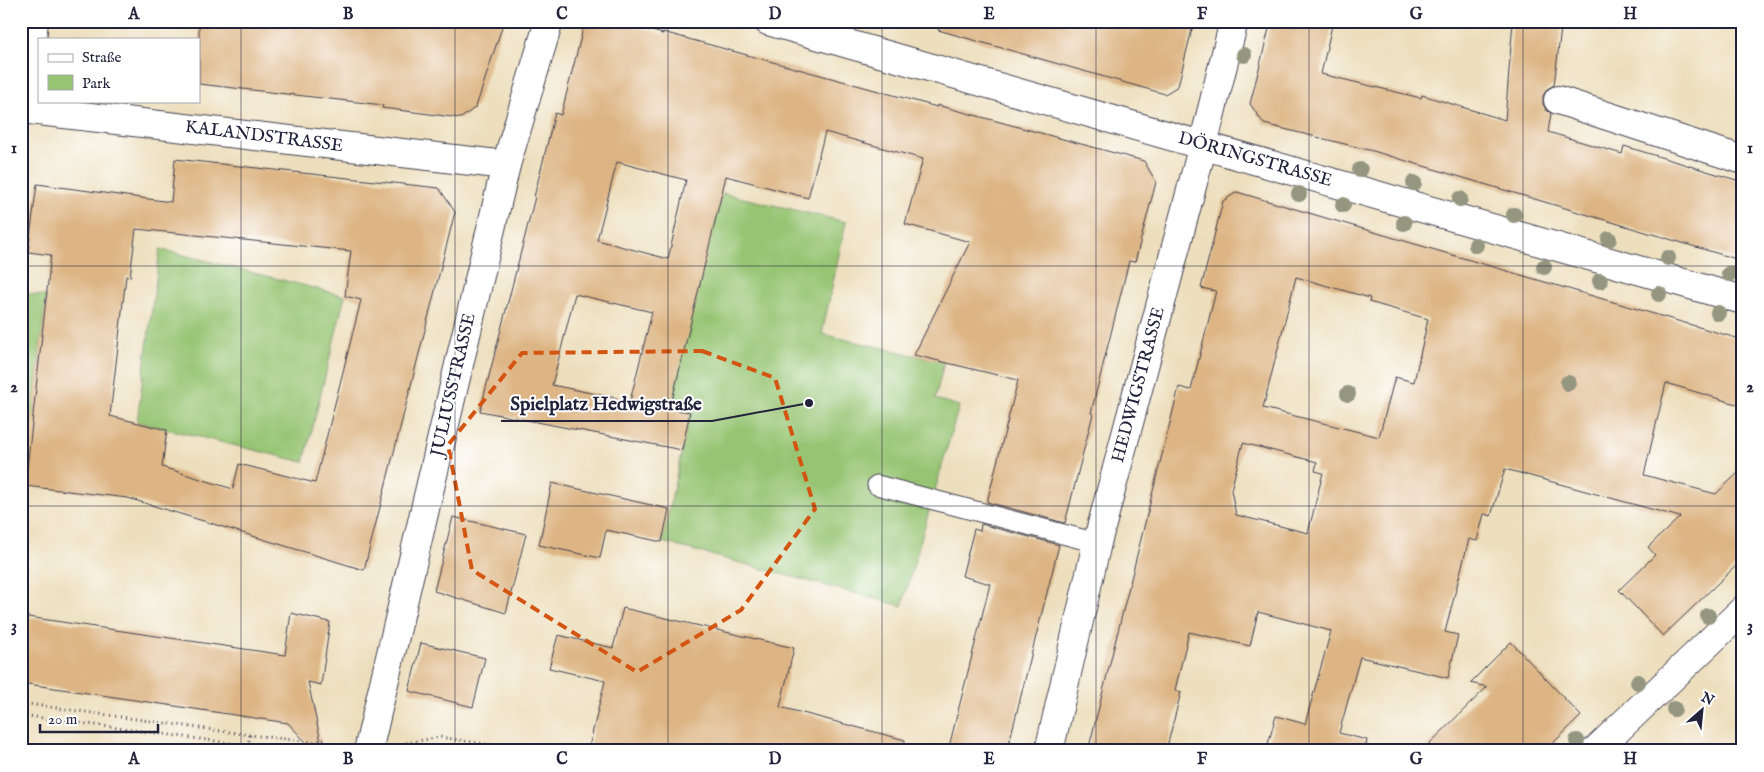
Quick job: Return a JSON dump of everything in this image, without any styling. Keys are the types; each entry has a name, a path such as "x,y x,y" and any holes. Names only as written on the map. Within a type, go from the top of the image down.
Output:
{"street":[{"path":"23,109 34,21"},
{"name":"JULIUSSTRASSE","path":"369,750 506,165 548,21"},
{"name":"DÖRINGSTRASSE","path":"768,21 1743,300"},
{"name":"HEDWIGSTRASSE","path":"1050,751 1098,543 1234,21"},
{"path":"1558,100 1743,160"},
{"name":"KALANDSTRASSE","path":"23,109 506,165"},
{"path":"1595,751 1743,610"}],"lane":[{"path":"877,485 1098,543"}],"path":[{"path":"21,703 250,735 313,742 327,739"},
{"path":"21,715 269,750 289,751"},
{"path":"248,746 250,735"},
{"path":"369,750 440,737 529,751"}],"highlighted area":[{"path":"702,351 775,378 815,509 741,610 637,672 472,570 448,445 522,353"}],"green space":[{"path":"722,193 846,222 822,334 944,362 935,399 959,406 902,606 662,542 690,413 670,409 693,307"},
{"path":"160,249 345,296 304,462 137,422"},
{"path":"21,293 46,296 25,486 21,485"}],"building":[{"path":"199,21 504,21 476,107 461,118 382,108 383,105 200,84"},
{"path":"585,21 616,21 1144,161 1156,182 1135,262 1129,261 1065,523 987,502 1018,380 914,355 970,242 905,224 923,159 825,132 808,198 726,176 670,409 690,412 682,450 480,411 555,113 561,115","holes":["617,162 686,180 668,259 597,240","575,294 652,312 630,401 552,385"]},
{"path":"940,21 1194,21 1178,86 1165,94 938,30"},
{"path":"1271,21 1333,21 1321,74 1421,98 1422,95 1505,120 1513,21 1562,21 1554,85 1547,89 1543,96 1543,104 1546,110 1551,113 1548,132 1622,154 1624,146 1743,182 1743,261 1373,151 1264,124 1250,104"},
{"path":"175,159 439,188 455,212 364,570 128,498 25,486 51,255 28,252 37,184 171,202","holes":["136,229 351,251 345,296 361,300 315,483 239,464 233,489 162,467 167,430 110,416 126,276 130,277"]},
{"path":"1237,192 1743,340 1743,406 1666,383 1644,475 1716,494 1743,468 1743,559 1663,636 1619,590 1655,555 1648,547 1680,517 1505,469 1491,516 1484,514 1477,541 1469,539 1445,632 1458,635 1448,678 1360,657 1339,733 1367,740 1365,751 1266,751 1276,716 1305,724 1331,631 1258,612 1250,646 1189,632 1175,690 1181,692 1166,751 1088,751 1179,387 1191,390 1216,291 1201,288 1223,201","holes":["1296,277 1370,298 1369,302 1428,319 1414,382 1395,377 1379,437 1263,408","1243,443 1317,462 1315,471 1323,473 1308,533 1236,515 1231,490"]},
{"path":"552,483 669,509 662,542 606,530 600,558 539,545"},
{"path":"453,517 526,534 506,613 434,591"},
{"path":"981,524 1059,545 1007,751 948,751 990,584 962,576 974,529 980,531"},
{"path":"623,608 794,648 780,707 905,740 904,751 588,751 605,681 549,668 558,635 613,648"},
{"path":"291,613 330,622 321,685 308,682 323,751 314,751 288,723 21,683 21,616 285,655"},
{"path":"1511,642 1581,716 1545,751 1422,751 1487,687 1470,683"},
{"path":"421,643 485,658 473,707 409,691"}],"place":[{"name":"Spielplatz Hedwigstraße","path":"809,403"}]}
